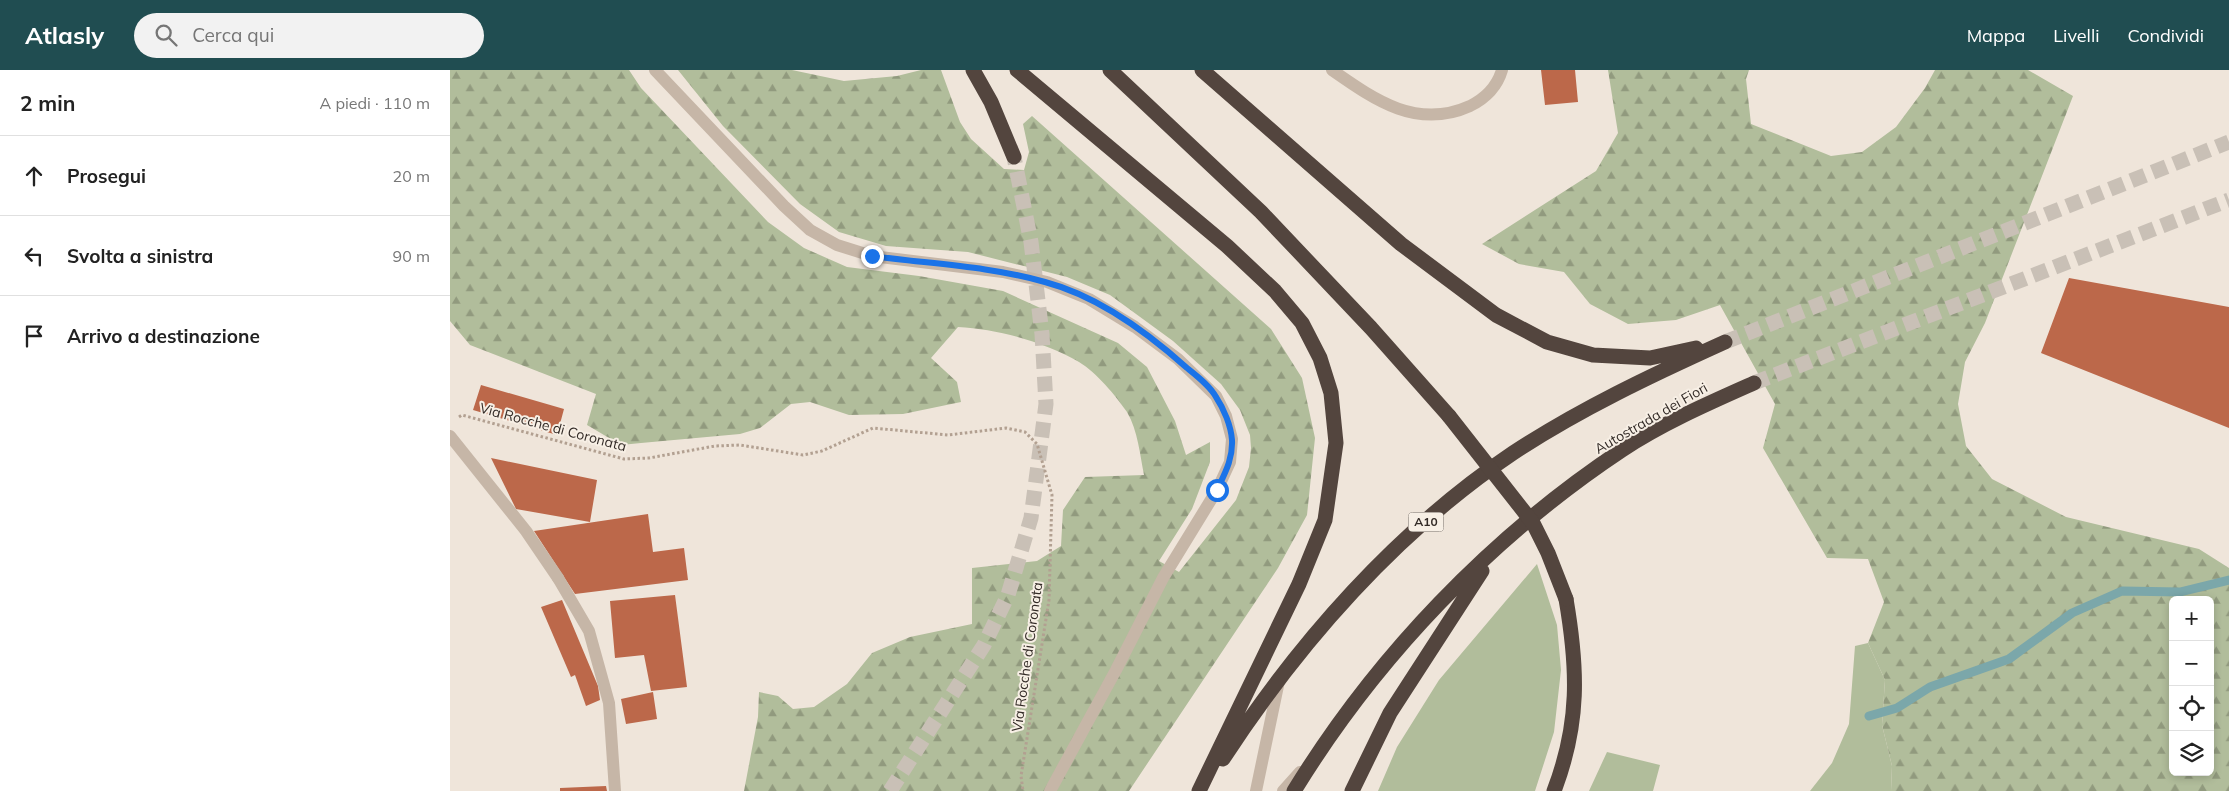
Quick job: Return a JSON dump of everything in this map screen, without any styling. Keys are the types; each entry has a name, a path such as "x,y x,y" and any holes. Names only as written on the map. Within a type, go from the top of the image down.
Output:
{"highway":[{"path":"973,70 991,102 1014,157"},
{"path":"1017,70 1227,246 1275,291 1302,323 1320,358 1331,393 1336,443 1325,520 1299,584 1199,791"},
{"path":"1110,70 1261,212 1371,328 1449,416 1533,523 1548,553 1566,598 1576,668 1573,726 1563,767 1554,791"},
{"name":"A10","path":"1202,70 1401,244 1496,315 1547,342 1593,355 1650,358 1725,342 1623,389 1514,453 1454,496 1392,551 1335,612 1279,679 1246,724 1204,791"},
{"name":"Autostrada dei Fiori","path":"1499,546 1555,497 1624,449 1707,404 1754,383"},
{"path":"1294,791 1318,752 1360,694 1410,635 1499,546"},
{"path":"1352,791 1390,713 1499,546"}],"street":[{"path":"655,70 784,206 810,230 837,245 872,256 1003,272 1047,282 1089,299 1135,327 1178,359 1216,396 1226,416 1232,439 1230,462 1217,490 1163,578 1116,670 1050,791"},
{"path":"1332,70 1372,98 1401,110 1432,115 1455,112 1483,100 1498,82 1502,70"},
{"path":"450,436 526,531 558,578 589,631 610,703 615,791"},
{"path":"1256,791 1279,679"},
{"path":"1283,791 1318,752"}],"path":[{"name":"Via Rocche di Coronata","path":"456,418 462,415 624,459 649,458 715,446 740,445 803,455 822,451 873,428 948,436 1006,428 1025,432 1037,444 1052,495 1049,600 1021,776 1023,791"}],"green space":[{"path":"450,70 629,70 641,88 768,222 804,248 847,267 919,276 1003,291 1118,343 1147,367 1175,421 1186,455 1210,442 1210,462 1192,509 1159,561 1179,572 1236,500 1249,467 1250,435 1240,410 1221,384 1173,341 1110,295 1067,277 968,252 886,246 839,232 800,204 723,126 678,70 792,70 844,81 897,76 921,70 941,70 960,122 971,139 1004,169 1024,170 1029,152 1023,124 1032,116 1271,329 1302,378 1315,438 1307,515 1278,568 1129,791 744,791 758,717 759,692 778,696 793,709 814,707 847,684 872,653 910,637 972,624 972,568 1037,561 1061,546 1063,510 1085,477 1144,475 1131,419 1105,385 1079,362 1051,348 1020,338 989,330 958,327 931,358 957,382 961,402 903,414 849,415 810,402 791,404 760,428 740,434 621,445 587,425 596,394 470,345 450,321"},
{"path":"1608,70 1749,70 1746,79 1751,124 1831,156 1862,152 1896,127 1925,88 1935,70 2028,70 2073,96 1985,323 1965,362 1958,404 1966,446 1992,479 2066,517 2199,549 2229,568 2229,791 1891,791 1892,766 1882,725 1885,680 1868,643 1884,602 1868,559 1827,558 1763,448 1775,404 1720,305 1676,320 1628,324 1590,304 1564,272 1519,264 1482,244 1596,171 1618,133"},
{"path":"1537,564 1557,625 1561,670 1554,732 1535,791 1378,791 1397,747 1439,680"},
{"path":"1868,643 1885,680 1882,725 1892,766 1891,791 1810,791 1832,763 1849,724 1855,646"},
{"path":"1607,752 1660,765 1653,791 1589,791"}],"building":[{"path":"1541,70 1575,70 1578,102 1545,105"},
{"path":"2069,278 2229,307 2229,428 2041,353"},
{"path":"481,385 564,409 557,435 473,410"},
{"path":"491,458 597,480 590,522 516,509"},
{"path":"648,514 653,552 684,548 688,580 575,594 534,531"},
{"path":"675,595 687,687 651,691 644,655 615,658 610,601"},
{"path":"562,600 598,686 600,700 586,706 575,675 571,677 541,607"},
{"path":"653,692 657,719 626,724 621,699"},
{"path":"606,786 607,791 560,791 560,788"}],"waterway":[{"path":"1869,716 1897,708 1930,687 2009,659 2072,613 2122,591 2180,592 2229,580"}],"tunnel":[{"path":"1725,342 2229,142"},
{"path":"890,791 984,645 1008,595 1031,518 1046,404 1042,334 1031,242 1014,157"},
{"path":"1754,383 2229,200"}],"route":[{"path":"872,256 957,265 1003,272 1047,282 1089,299 1135,327 1178,359 1216,396 1226,416 1232,439 1230,462 1217,490"}]}
